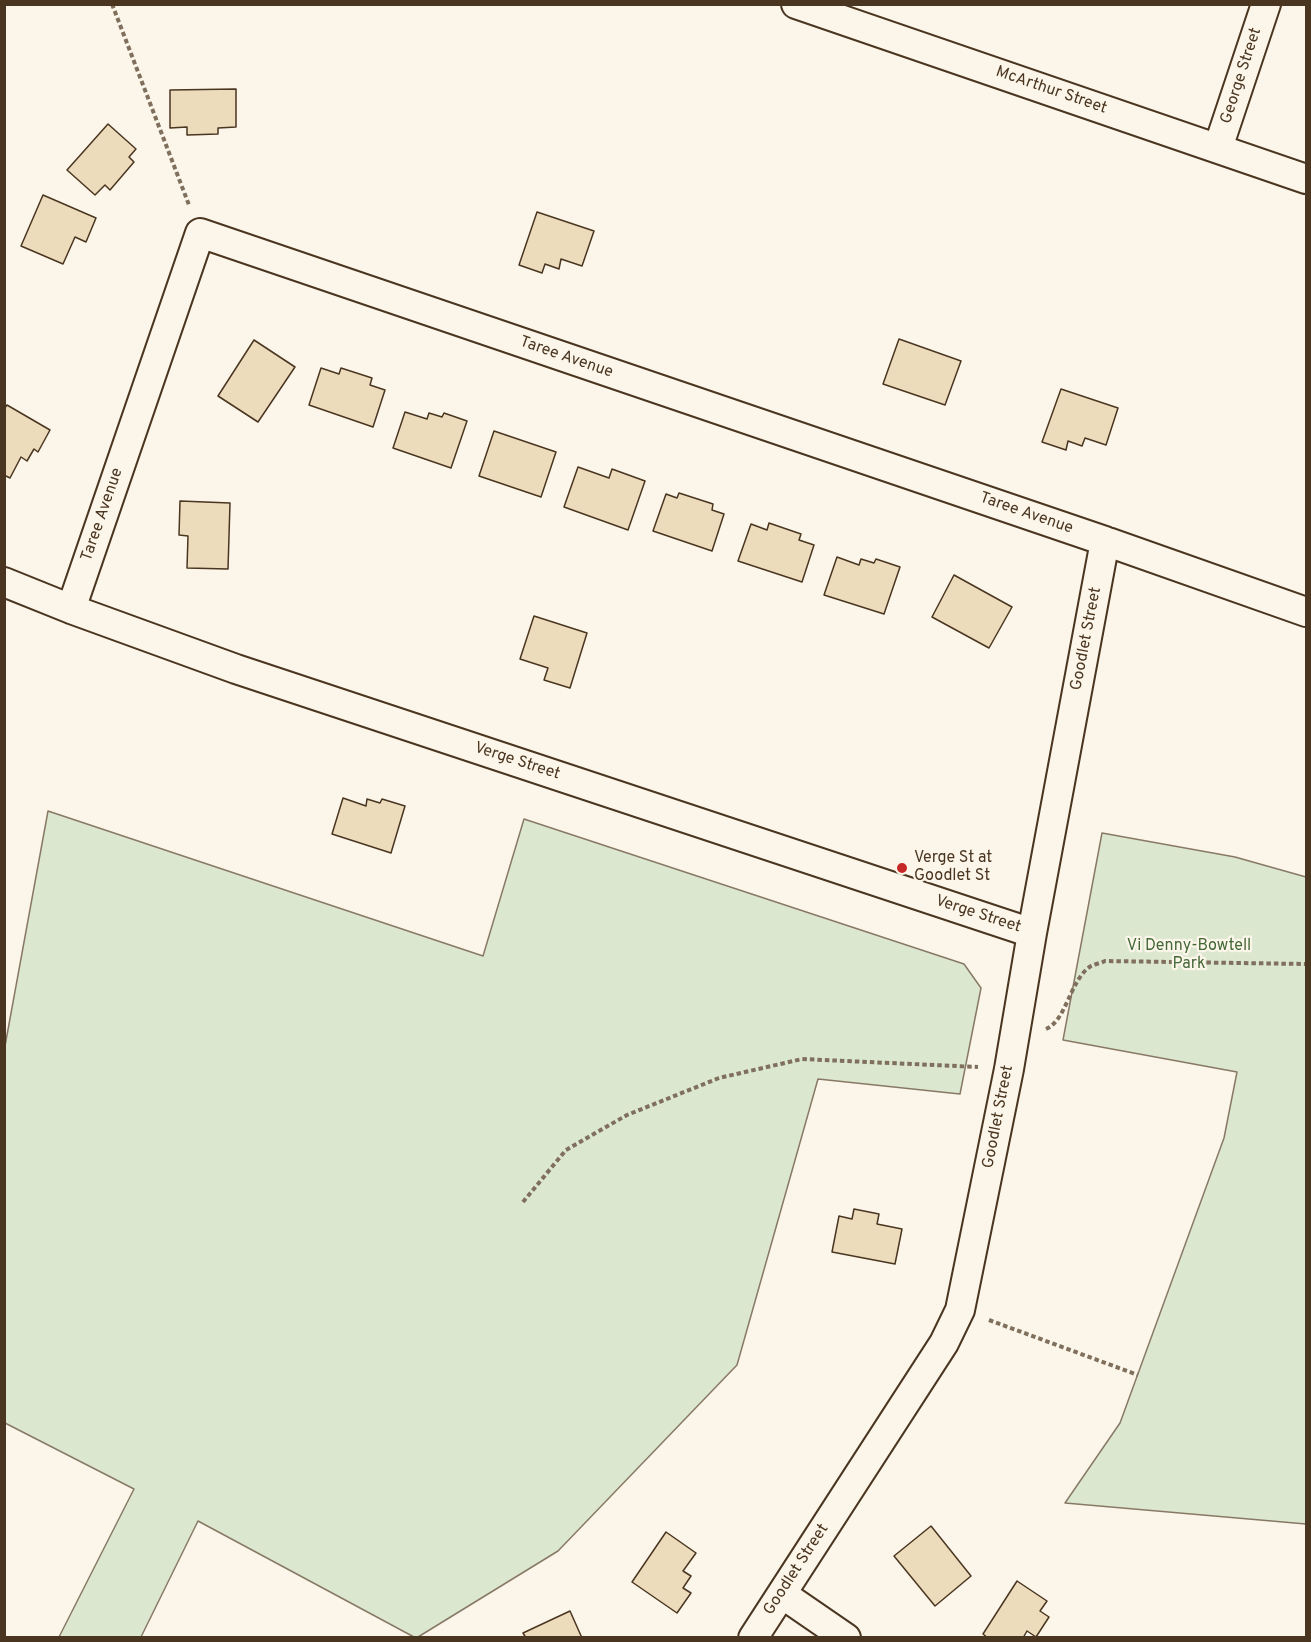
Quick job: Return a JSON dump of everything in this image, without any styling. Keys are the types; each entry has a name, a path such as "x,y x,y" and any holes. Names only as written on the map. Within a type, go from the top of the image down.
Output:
{"street":[{"name":"George Street","path":"1218,148 1266,4"},
{"name":"McArthur Street","path":"805,6 1306,179"},
{"name":"Taree Avenue","path":"71,609 200,234 1105,541 1306,612"},
{"name":"Goodlet Street","path":"753,1638 944,1343 960,1310 1016,1032 1032,933 1105,541"},
{"name":"Verge Street","path":"4,582 236,669 1032,933"},
{"path":"782,1594 846,1638"}],"path":[{"path":"112,4 200,234"},
{"path":"1016,1032 1040,1032 1050,1027 1081,976 1091,966 1105,962 1306,964"},
{"path":"524,1202 566,1150 627,1115 719,1078 802,1059 1009,1069"},
{"path":"960,1310 1138,1375"}],"green space":[{"path":"48,811 483,956 524,819 964,964 981,988 960,1094 818,1079 737,1365 558,1551 418,1637 414,1637 198,1521 141,1637 59,1637 134,1489 5,1423 5,1046"},
{"name":"Vi Denny-Bowtell Park","path":"1102,833 1235,857 1306,877 1306,1524 1065,1503 1120,1423 1224,1138 1237,1072 1063,1040"}],"building":[{"path":"236,89 236,127 218,128 218,134 187,135 187,127 170,128 170,90"},
{"path":"108,124 136,149 129,157 134,162 110,190 105,185 95,195 67,170"},
{"path":"43,195 96,218 86,242 75,237 63,264 21,246"},
{"path":"537,212 594,231 582,266 561,259 559,269 545,264 542,273 519,265"},
{"path":"899,339 961,361 945,405 883,384"},
{"path":"254,340 295,367 258,422 218,396"},
{"path":"321,368 339,374 341,368 372,378 370,385 385,390 373,427 309,405"},
{"path":"1061,389 1118,408 1106,445 1085,438 1082,446 1068,441 1066,450 1042,442"},
{"path":"7,405 50,430 38,452 34,449 27,461 21,457 10,478 4,475 4,409"},
{"path":"405,412 427,419 429,413 442,417 444,413 467,421 451,468 393,448"},
{"path":"494,431 556,452 541,497 479,476"},
{"path":"578,467 609,478 612,469 645,481 628,530 564,507"},
{"path":"679,493 713,504 712,510 724,514 712,551 653,531 666,494 677,498"},
{"path":"180,501 230,503 228,569 187,568 188,536 179,535"},
{"path":"769,523 801,534 799,540 814,545 802,582 738,561 751,524 767,530"},
{"path":"837,557 859,565 861,559 874,563 876,559 900,567 884,614 824,595"},
{"path":"954,575 1012,607 989,648 932,617"},
{"path":"534,616 587,633 570,688 544,680 548,668 520,659"},
{"path":"343,798 366,806 367,799 380,803 382,799 405,806 391,853 332,834"},
{"path":"854,1209 879,1214 877,1224 902,1229 895,1264 832,1252 839,1216 852,1219"},
{"path":"931,1526 971,1576 935,1606 894,1556"},
{"path":"666,1532 696,1553 683,1571 691,1576 683,1588 691,1593 677,1613 632,1582"},
{"path":"1017,1581 1047,1601 1040,1611 1049,1617 1036,1637 1027,1631 1023,1638 988,1638 983,1634"},
{"path":"570,1611 582,1638 526,1638 523,1633"}],"place":[{"name":"Verge St at Goodlet St","path":"902,868"}]}
